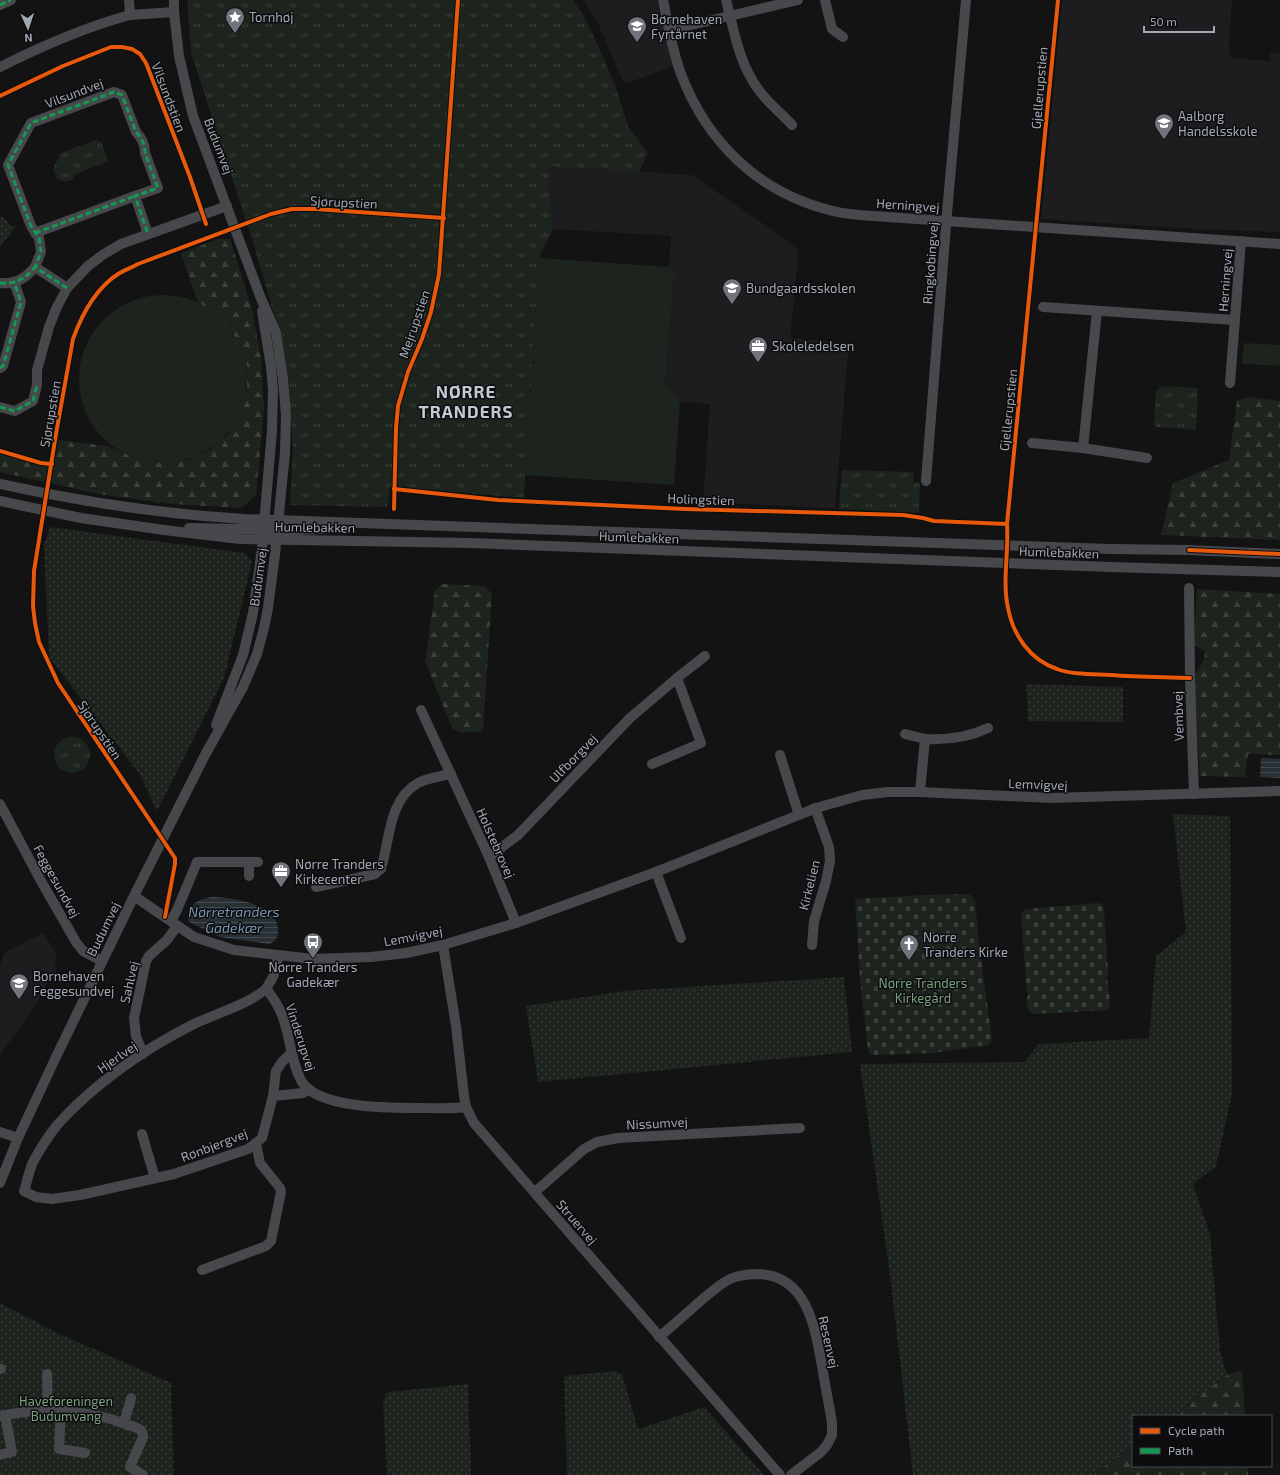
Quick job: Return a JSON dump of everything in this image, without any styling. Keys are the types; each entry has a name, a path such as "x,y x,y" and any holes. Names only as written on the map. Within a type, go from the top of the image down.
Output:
{"street":[{"path":"0,5 11,0"},
{"path":"129,0 130,15"},
{"name":"Budumvej","path":"0,1183 18,1138 102,961 205,755 243,687 257,654 264,628 277,536 285,453 286,415 276,333 260,296 194,116 179,56 174,0"},
{"name":"Herningvej","path":"663,0 680,72 701,116 722,145 746,169 768,184 801,201 830,210 859,215 1280,244"},
{"path":"726,0 740,52 749,74 758,90 792,125"},
{"path":"670,30 798,0"},
{"path":"825,0 832,30 843,37"},
{"name":"Ringkøbingvej","path":"926,481 966,0"},
{"path":"0,67 109,20 130,15 174,12"},
{"name":"Vilsundvej","path":"35,233 158,188 145,153 141,136 136,132 122,95 114,92 31,123 8,166 35,233 39,238 41,252 35,267"},
{"path":"135,196 148,234"},
{"path":"0,407 15,410 33,401 37,385 37,370 49,327 67,288 88,266 121,244 228,206"},
{"name":"Herningvej","path":"1230,383 1241,241"},
{"path":"0,283 14,282 22,279 35,267 67,288"},
{"path":"0,368 3,366 21,302 14,282"},
{"name":"Budumvej","path":"205,755 243,655 253,612 263,529 272,430 273,389 260,296"},
{"name":"Herningvej","path":"1043,307 1234,320"},
{"path":"1083,448 1098,311"},
{"path":"1032,443 1083,448 1147,458"},
{"name":"Humlebakken","path":"0,484 94,503 205,516 263,529 277,536 1280,572"},
{"path":"0,501 81,518 139,526 263,529"},
{"name":"Humlebakken","path":"263,529 278,520 1280,554"},
{"path":"277,536 402,524"},
{"name":"Vembvej","path":"1189,588 1194,794"},
{"name":"Ulfborgvej","path":"489,857 518,835 630,718 705,656"},
{"path":"652,764 701,743 677,678"},
{"name":"Holstebrovej","path":"421,710 489,857 516,923"},
{"path":"905,734 925,739 945,740 961,738 988,728"},
{"path":"920,792 925,739"},
{"path":"780,755 799,815"},
{"path":"316,887 375,874 381,870 395,811 400,799 419,782 451,774"},
{"name":"Lemvigvej","path":"134,896 194,937 234,950 314,959 371,957 406,953 443,945 516,923 656,872 815,808 862,795 888,792 920,792 1052,798 1280,792"},
{"name":"Feggesundvej","path":"0,804 41,881 76,942 83,951 102,961"},
{"name":"Kirkelien","path":"812,945 814,920 826,881 830,861 828,846 815,808"},
{"path":"174,924 177,910 197,862 253,862 249,876"},
{"path":"656,872 681,938"},
{"name":"Sahlvej","path":"142,1054 136,1036 134,1018 146,960 167,940 174,924"},
{"name":"Struervej","path":"443,945 456,1026 466,1108 474,1123 780,1475"},
{"path":"266,989 273,977 279,955"},
{"name":"Hjerlvej","path":"24,1191 32,1164 58,1124 96,1088 142,1054 189,1026 256,998 266,989"},
{"name":"Vinderupvej","path":"266,989 276,1002 282,1015 302,1082 309,1090 318,1096 349,1104 378,1108 466,1108"},
{"name":"Rønbjergvej","path":"24,1191 36,1198 52,1199 80,1195 174,1174 248,1149 262,1138 276,1071 282,1062 292,1052"},
{"path":"272,1096 303,1093 309,1090"},
{"name":"Nissumvej","path":"535,1192 584,1149 597,1142 618,1138 800,1128"},
{"path":"0,1132 18,1138"},
{"path":"142,1134 155,1178"},
{"path":"202,1270 266,1246 271,1241 281,1192 280,1188 264,1170 260,1163 256,1144"},
{"name":"Resenvej","path":"659,1337 712,1292 728,1280 737,1276 754,1274 768,1275 784,1280 797,1292 807,1308 815,1326 832,1423 832,1435 821,1452 791,1475"},
{"path":"47,1374 48,1411"},
{"path":"124,1423 131,1398"},
{"path":"61,1411 59,1449 84,1454"},
{"path":"0,1455 12,1452 3,1416 26,1412 78,1412 124,1423 141,1430 143,1433 130,1467 143,1475"}],"shaded area":[{"name":"Børnehaven Fyrtårnet","path":"583,0 657,0 673,67 626,83 622,79 596,19"},
{"name":"Aalborg Handelsskole","path":"1062,0 1232,0 1229,45 1231,58 1270,61 1270,53 1280,53 1280,232 1197,229 1041,219"},
{"name":"Bundgaardsskolen","path":"548,166 692,175 774,231 799,250 790,338 849,343 835,508 703,502 710,404 680,402 665,383 673,272 669,267 671,236 553,229"},
{"name":"Børnehaven Feggesundvej","path":"43,933 57,954 54,965 58,967 54,976 50,975 45,988 30,1013 0,1055 0,968 4,953"}],"green space":[{"path":"187,0 573,0 583,14 615,85 628,126 648,153 639,172 548,166 553,229 539,258 524,498 390,487 387,507 290,505 293,447 288,377 279,331 252,239 191,53"},
{"path":"96,140 102,143 108,161 74,175 73,179 65,182 57,179 53,169 61,153"},
{"path":"0,217 4,218 11,227 17,225 0,247"},
{"path":"218,239 230,239 252,309 261,358 264,409 256,495 241,508 172,504 98,494 0,472 0,453 54,467 58,440 107,446 141,460 188,460 210,450 228,434 240,413 247,390 247,366 239,343 208,308 198,304 181,253"},
{"path":"539,258 669,267 674,271 665,383 680,402 674,485 525,475"},
{"path":"163,295 187,299 202,305 216,314 228,326 237,340 243,355 247,379 243,403 237,418 228,432 216,444 202,453 187,459 163,463 139,459 124,453 110,444 98,432 89,418 83,403 79,379 83,355 89,340 98,326 110,314 124,305 139,299"},
{"path":"1244,343 1280,345 1280,366 1242,364"},
{"path":"1162,386 1198,388 1196,430 1156,427 1154,424 1156,391"},
{"path":"1250,397 1280,401 1280,540 1161,535 1173,483 1229,460 1237,400"},
{"path":"842,470 914,472 913,481 920,483 919,513 839,509"},
{"path":"50,527 245,553 252,562 224,678 157,811 139,773 49,657 44,545"},
{"path":"441,584 485,586 492,594 483,731 460,733 452,728 425,661 435,591"},
{"path":"1197,589 1280,594 1280,755 1248,754 1245,777 1200,776 1194,676 1204,660 1205,651 1194,645"},
{"path":"1026,684 1123,687 1123,722 1028,721"},
{"path":"76,737 85,742 89,748 89,762 85,768 76,773 68,773 59,768 55,762 54,751 59,742 65,738"},
{"path":"1173,814 1230,816 1232,1094 1216,1166 1193,1184 1210,1234 1220,1351 1227,1375 1174,1415 1132,1415 1132,1446 1093,1475 913,1475 891,1282 860,1064 1024,1062 1039,1044 1149,1038 1156,956 1186,932"},
{"name":"Nørre Tranders Kirkegård","path":"969,894 975,901 979,944 992,1040 989,1045 933,1053 870,1055 868,1050 860,980 855,899"},
{"path":"1098,903 1102,904 1104,909 1108,974 1106,978 1108,982 1110,1006 1107,1010 1033,1014 1029,1011 1027,1004 1027,997 1029,994 1027,992 1021,917 1022,912 1026,909"},
{"path":"844,977 852,1052 538,1082 526,1006 624,991"},
{"name":"Haveforeningen Budumvang","path":"0,1303 55,1332 171,1383 174,1475 0,1475"},
{"path":"1242,1370 1245,1415 1174,1415 1227,1375"},
{"path":"616,1371 622,1374 638,1429 704,1407 764,1475 567,1475 564,1376"},
{"path":"468,1384 471,1475 387,1475 383,1404 385,1396 388,1392"},
{"path":"1132,1446 1132,1467 1248,1467 1248,1475 1093,1475"}],"water":[{"path":"1261,758 1280,759 1280,778 1260,777"},
{"name":"Nørretranders Gadekær","path":"211,897 242,901 254,904 264,909 272,915 277,923 278,933 276,939 269,944 220,937 189,922 188,913 193,905 200,900"}],"marked path":[{"path":"0,5 11,0"},
{"path":"67,288 35,267 41,252 39,238 31,226 8,165 31,123 114,92 122,95 136,132 143,142 145,153 158,188 135,196 148,234"},
{"path":"35,233 135,196"},
{"path":"0,283 11,283 20,280 35,267"},
{"path":"0,368 3,366 21,302 14,282"},
{"path":"0,407 15,411 33,401 37,385"}],"cycle path":[{"name":"Mejrupstien","path":"394,509 398,406 408,372 422,339 431,312 439,274 458,0"},
{"name":"Gjellerupstien","path":"1058,0 1007,524 1006,598 1010,618 1019,637 1031,653 1047,665 1063,671 1083,674 1190,678"},
{"name":"Vilsundstien","path":"0,96 63,66 111,47 132,49 140,54 146,63 190,177 206,224"},
{"name":"Sjørupstien","path":"165,917 175,858 58,683 39,642 35,623 33,606 34,571 73,339 90,303 103,287 120,273 138,264 271,214 292,209 315,209 444,218"},
{"path":"0,451 41,463 52,464"},
{"name":"Holingstien","path":"394,489 498,500 685,509 903,515 934,521 1007,524"},
{"path":"1189,550 1280,554"}],"place":[{"name":"Tornhøj","path":"235,34"},
{"name":"Børnehaven Fyrtårnet","path":"637,43"},
{"name":"Aalborg Handelsskole","path":"1164,140"},
{"name":"Bundgaardsskolen","path":"732,305"},
{"name":"Skoleledelsen","path":"758,363"},
{"name":"Nørre Tranders Kirkecenter","path":"281,888"},
{"name":"Nørre Tranders Gadekær","path":"313,959"},
{"name":"Nørre Tranders Kirke","path":"909,961"},
{"name":"Børnehaven Feggesundvej","path":"19,1000"}],"district":[{"name":"NØRRE TRANDERS","path":"466,401"}]}
